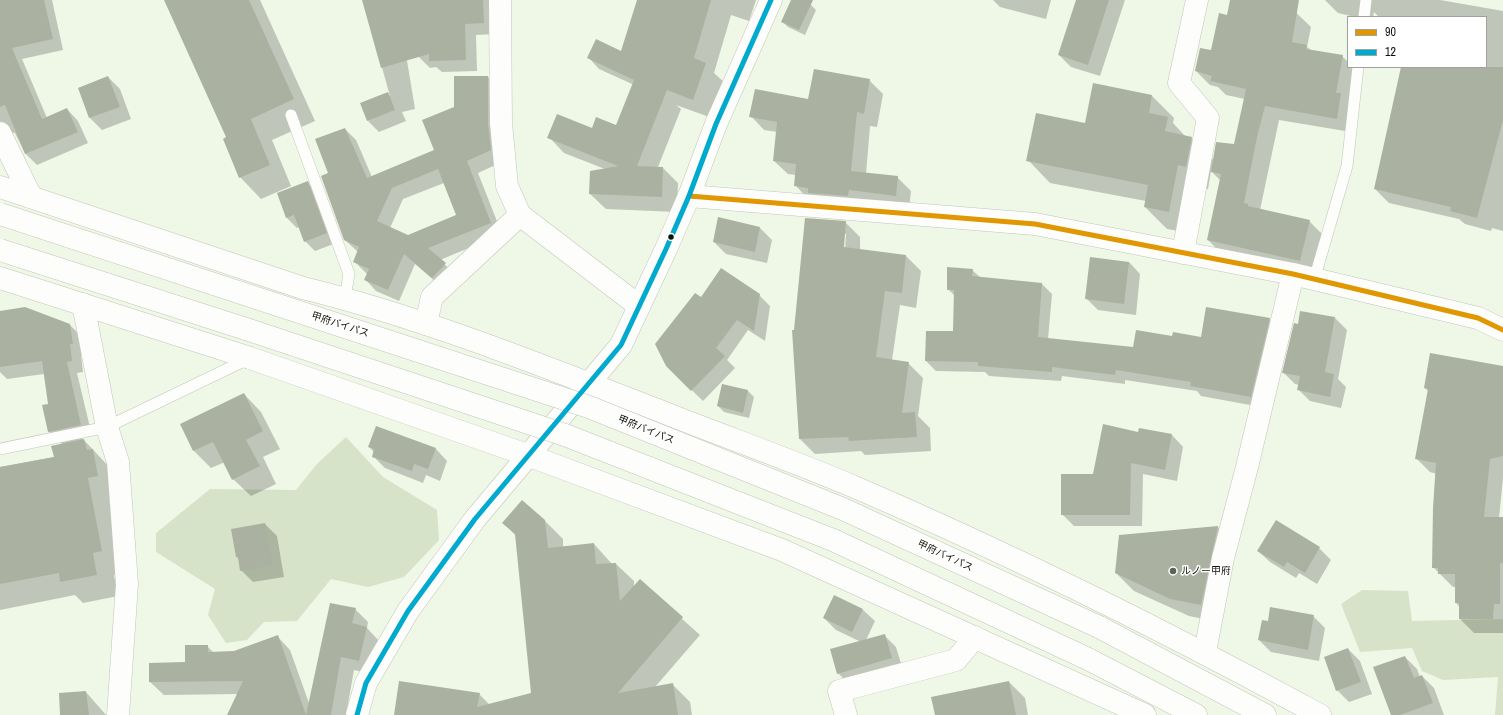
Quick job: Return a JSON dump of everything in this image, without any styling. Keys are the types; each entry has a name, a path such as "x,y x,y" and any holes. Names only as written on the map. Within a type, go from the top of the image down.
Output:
{"main road":[{"path":"500,0 501,123 507,186 520,214 639,306"},
{"path":"357,715 366,683 408,611 475,520 530,456 588,383 621,345 689,196 716,124 772,0"},
{"path":"1183,253 1208,118 1179,83 1197,0"},
{"path":"0,133 31,197"},
{"path":"0,187 303,288 345,298 426,324 588,383 855,487 1009,557 1205,652 1320,715"},
{"path":"689,196 1035,224 1293,274 1478,318 1503,330"},
{"name":"甲府バイパス","path":"0,214 589,407 843,509 1099,627 1265,715"},
{"path":"426,324 432,297 520,214"},
{"path":"0,250 246,329 565,435 833,540 1088,659 1196,715"},
{"path":"1205,652 1223,558 1247,467 1293,274"},
{"path":"0,278 250,358 530,456 782,550 1145,715"},
{"path":"83,304 107,427 118,462 127,584 118,715"},
{"path":"846,715 839,690 956,660 975,637"}],"lane":[{"path":"1364,16 1366,0"},
{"path":"1314,280 1347,166 1358,68"},
{"path":"291,115 349,274 345,298"},
{"path":"0,449 107,427 250,358"}],"green space":[{"path":"346,437 383,477 437,510 439,540 404,577 368,587 331,579 297,621 264,622 247,640 226,643 208,615 215,589 156,552 156,533 210,489 296,490 317,464"},
{"path":"1362,590 1408,591 1412,621 1503,619 1503,715 1495,715 1498,677 1443,680 1422,671 1412,648 1360,652 1341,604"}],"building":[{"path":"0,0 44,0 53,39 12,48 42,119 67,108 78,132 25,154 5,105 0,107"},
{"path":"164,0 249,0 294,99 251,119 270,165 239,178 223,139 226,137"},
{"path":"362,0 483,0 484,23 465,24 466,60 429,61 429,54 381,68"},
{"path":"637,0 711,0 694,58 706,63 693,100 667,90 637,166 663,167 662,197 589,194 590,171 618,166 547,138 557,114 592,128 596,117 616,125 634,80 587,58 596,39 621,51"},
{"path":"791,0 813,0 799,30 781,22"},
{"path":"1076,0 1109,0 1088,65 1058,55"},
{"path":"1230,0 1299,0 1292,42 1307,45 1306,49 1343,55 1336,93 1341,93 1337,119 1265,106 1257,137 1244,203 1248,204 1248,206 1310,220 1300,261 1207,240 1221,174 1211,172 1216,142 1234,144 1246,89 1210,81 1212,76 1195,71 1200,48 1211,50 1219,13 1227,15"},
{"path":"1503,67 1503,120 1477,218 1450,211 1451,207 1374,189 1401,68"},
{"path":"814,69 870,79 864,114 857,112 851,171 898,176 896,196 849,190 848,196 808,193 808,188 794,186 796,164 773,161 777,122 749,117 755,89 808,99"},
{"path":"108,76 120,107 89,118 78,88"},
{"path":"454,76 488,76 488,123 491,150 467,161 491,223 428,248 446,263 432,278 404,254 388,290 364,280 369,269 353,262 359,247 344,240 321,176 328,173 315,139 345,128 367,178 434,150 422,120 454,107","holes":["438,169 456,215 408,235 377,221 392,188"]},
{"path":"1093,83 1152,95 1149,113 1168,117 1165,131 1192,137 1186,167 1178,165 1169,212 1144,207 1148,185 1026,161 1036,113 1085,123"},
{"path":"388,92 395,110 367,121 360,103"},
{"path":"308,181 327,233 304,242 294,215 286,218 277,193"},
{"path":"718,217 760,227 755,252 713,242"},
{"path":"805,218 846,221 844,247 906,255 902,293 885,291 876,357 909,362 902,413 915,412 917,437 849,441 848,437 799,439 792,330 794,330"},
{"path":"1090,257 1129,262 1124,304 1085,299"},
{"path":"947,267 973,269 972,276 1042,283 1038,337 1133,347 1136,330 1172,336 1173,332 1201,337 1206,307 1270,318 1251,397 1190,386 1191,382 1116,370 1115,375 1052,367 1052,372 978,366 978,362 925,361 926,331 953,331 954,290 947,290"},
{"path":"721,268 760,294 754,331 737,320 716,348 725,356 691,391 666,366 655,344 695,293 701,297"},
{"path":"25,307 70,324 73,344 70,344 72,361 67,362 81,425 48,432 42,405 48,404 42,361 0,367 0,311"},
{"path":"1300,311 1335,317 1325,372 1334,374 1330,397 1297,390 1300,376 1282,373 1294,323 1298,324"},
{"path":"1430,353 1503,366 1503,456 1490,459 1484,517 1503,517 1503,563 1500,563 1500,604 1494,604 1493,619 1459,619 1459,603 1455,603 1455,574 1438,574 1438,568 1432,568 1433,508 1436,463 1415,459 1428,389 1424,388"},
{"path":"722,384 748,390 743,413 717,406"},
{"path":"244,393 263,431 246,440 260,466 232,480 213,442 193,451 180,424"},
{"path":"1103,424 1138,432 1139,428 1172,434 1165,470 1131,463 1130,515 1061,515 1061,474 1093,474"},
{"path":"376,426 436,448 428,469 414,464 412,471 372,457 374,449 368,447"},
{"path":"84,439 87,450 93,449 98,476 88,478 102,551 93,553 97,575 60,582 59,573 0,584 0,467 54,457 51,446"},
{"path":"522,500 545,520 548,548 594,543 596,564 616,563 620,601 640,579 683,617 618,693 673,683 678,715 394,715 399,681 480,693 477,707 531,693 515,534 502,523"},
{"path":"1276,520 1320,547 1305,573 1287,562 1284,567 1257,551"},
{"path":"265,523 273,565 240,571 231,529"},
{"path":"1218,526 1201,605 1170,599 1115,573 1119,535"},
{"path":"834,595 863,609 852,632 823,618"},
{"path":"330,603 356,608 352,623 367,627 359,661 341,657 331,715 306,715"},
{"path":"1270,607 1314,615 1308,650 1258,640 1262,620 1268,621"},
{"path":"885,634 892,658 837,674 830,649"},
{"path":"278,635 306,715 227,715 243,681 149,682 149,663 185,662 185,645 208,645 208,652 234,651"},
{"path":"1348,648 1361,682 1336,691 1324,657"},
{"path":"1405,656 1414,678 1422,675 1433,703 1400,715 1391,715 1373,667"},
{"path":"1009,681 1016,715 935,715 931,697"},
{"path":"86,691 89,715 60,715 59,693"}],"transit line":[{"name":"12","path":"357,715 366,683 408,611 475,519 621,345 666,249 689,196 716,124 771,0"},
{"name":"90","path":"689,196 1035,224 1293,274 1478,318 1503,330"}],"place":[{"name":"ルノー甲府","path":"1173,571"}]}
